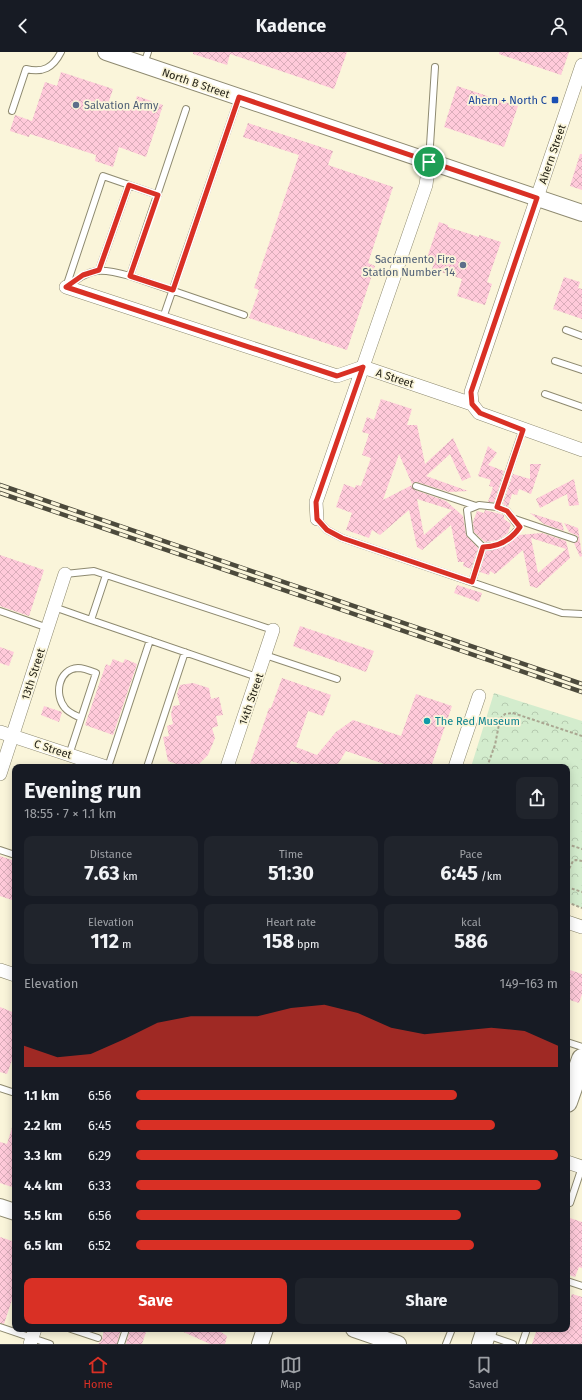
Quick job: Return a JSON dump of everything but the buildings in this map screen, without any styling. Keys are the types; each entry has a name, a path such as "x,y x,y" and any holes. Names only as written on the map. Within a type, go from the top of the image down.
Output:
{"main road":[{"path":"570,1093 582,1059"}],"street":[{"name":"North B Street","path":"106,52 146,58 239,97 582,213"},
{"name":"Ahern Street","path":"472,404 471,392 582,65"},
{"path":"317,519 316,502 426,185 429,162"},
{"name":"A Street","path":"66,287 337,376 363,367 472,404 480,413 523,430 582,450"},
{"name":"13th Street","path":"0,774 6,734 48,628 65,574"},
{"name":"14th Street","path":"228,764 273,630"},
{"path":"456,764 479,696"},
{"name":"C Street","path":"6,734 98,764"},
{"path":"570,923 582,927"},
{"path":"0,970 12,974"},
{"path":"570,1163 582,1167"},
{"path":"0,1207 12,1211"},
{"path":"260,1344 264,1332"},
{"path":"363,1332 398,1344"}],"lane":[{"path":"12,111 26,69 35,71 50,67 56,63 61,52"},
{"path":"429,162 435,67"},
{"path":"163,318 239,97"},
{"path":"130,276 186,109"},
{"path":"66,287 103,176 158,195"},
{"path":"99,270 129,185"},
{"path":"66,287 83,275 99,270 107,270 173,290 244,315"},
{"path":"566,330 582,336"},
{"path":"555,361 582,370"},
{"path":"545,394 582,407"},
{"path":"497,507 523,430"},
{"path":"416,486 476,506 497,507 507,511 520,527 513,535 497,546 483,547 473,538 467,522 467,510 476,506"},
{"path":"317,519 327,530 342,538 562,613 582,614"},
{"path":"514,519 574,539"},
{"path":"472,582 483,547"},
{"path":"65,574 94,571 273,630"},
{"path":"92,620 106,575"},
{"path":"54,607 258,677"},
{"path":"0,611 48,628"},
{"path":"108,764 150,640"},
{"path":"148,764 185,652"},
{"path":"265,655 337,679"},
{"path":"69,755 96,673 78,668 71,670 62,676 59,696 65,708 81,718"},
{"path":"0,850 12,854"},
{"path":"570,1043 582,1047"},
{"path":"0,1088 12,1092"},
{"path":"570,1203 582,1167"},
{"path":"570,1282 582,1286"},
{"path":"0,1327 12,1331"},
{"path":"16,1332 50,1344"},
{"path":"80,1332 98,1338"},
{"path":"121,1344 125,1332"},
{"path":"446,1344 451,1332"},
{"path":"522,1344 526,1332"},
{"path":"485,1336 513,1344"}],"path":[{"path":"488,764 495,745 500,719 508,713 517,714 582,736"},
{"path":"570,845 582,849"},
{"path":"570,867 573,861 582,861"},
{"path":"570,888 582,892"},
{"path":"570,903 582,908"}],"green space":[{"path":"494,693 582,721 582,908 570,903 570,764 472,764"}],"railway":[{"path":"0,485 582,684"},
{"path":"0,493 582,692"}],"place":[{"name":"Ahern + North C","path":"555,100"},
{"name":"Salvation Army","path":"76,105"},
{"name":"Sacramento Fire Station Number 14","path":"463,265"},
{"name":"The Red Museum","path":"427,721"}],"route":[{"path":"239,97 429,162 537,198 471,392 472,404 480,413 523,430 497,507 507,511 520,527 508,540 503,543 497,546 483,547 472,582 342,538 327,530 317,519 315,512 316,502 363,367 337,376 66,287 83,275 99,270 129,185 158,195 130,276 173,290 239,97"}]}
